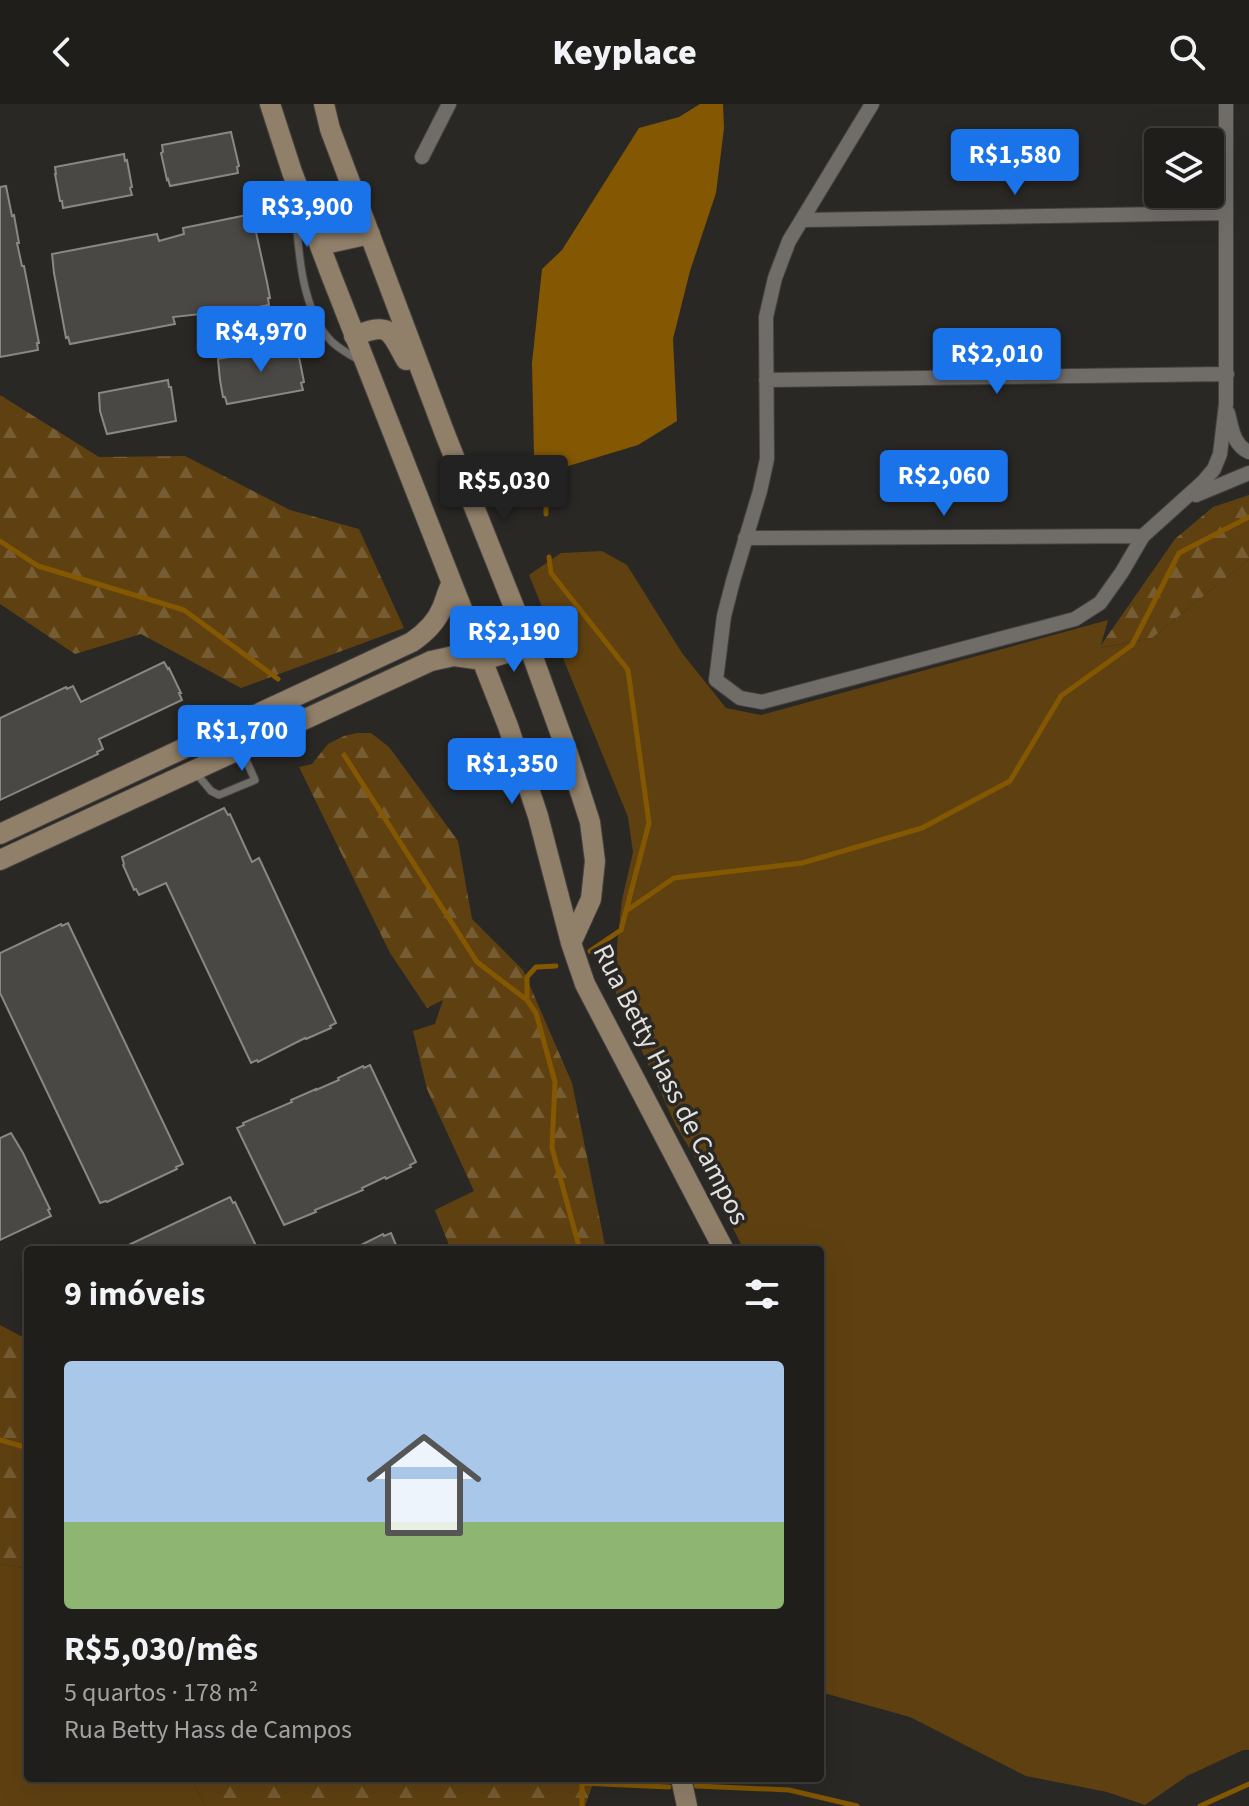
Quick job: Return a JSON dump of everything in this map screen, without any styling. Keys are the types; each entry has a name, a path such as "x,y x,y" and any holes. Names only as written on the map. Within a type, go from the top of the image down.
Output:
{"street":[{"name":"Rua Betty Hass de Campos","path":"270,104 292,172 354,336 483,660 538,816 571,943 585,984 722,1246"},
{"name":"Rua Betty Hass de Campos","path":"324,104 330,129 445,434 528,643 590,822 595,861 591,899 571,943"},
{"path":"422,157 449,104"},
{"path":"872,104 789,241 775,278 766,317 767,459 724,616 716,680 740,698 762,702 1075,619 1100,603 1143,536 1214,469 1220,454 1227,374 1226,104"},
{"path":"292,172 327,239 334,242 370,234"},
{"path":"804,220 1226,213"},
{"path":"354,336 374,329 384,329 392,335 445,434"},
{"path":"766,380 1227,374"},
{"path":"1226,404 1234,438 1249,452"},
{"path":"1174,506 1249,473"},
{"path":"745,538 1143,536"},
{"path":"0,834 412,642 432,626 452,583"},
{"path":"0,860 431,661 454,656 483,660 528,643"},
{"path":"682,1782 687,1806"}],"lane":[{"path":"292,172 298,246 316,319 331,341 365,363"},
{"path":"194,770 211,791 219,795 255,780 241,749"}],"green space":[{"path":"0,395 99,457 185,456 290,510 359,529 404,628 241,688 141,634 75,654 0,604"},
{"path":"1249,495 1249,559 1152,638 1099,648 1175,539 1213,507"},
{"path":"602,551 627,565 682,653 726,708 761,715 1108,620 1100,648 1152,638 1249,559 1249,1750 1187,1776 1145,1805 1107,1792 1026,1776 910,1717 824,1693 824,1246 742,1246 708,1179 676,1126 616,994 622,900 633,852 628,817 529,575 561,553"},
{"path":"371,733 389,747 458,841 472,919 523,970 572,1083 605,1246 449,1246 435,1210 474,1191 427,1089 413,1031 435,1024 443,1000 427,1008 390,953 299,767 312,764 328,744 344,736"},
{"path":"0,1325 24,1338 24,1568 0,1564"},
{"path":"0,1564 24,1568 24,1782 193,1782 205,1806 0,1806"},
{"path":"193,1782 594,1782 585,1806 205,1806"}],"shaded area":[{"path":"700,104 723,104 724,128 716,193 690,271 673,339 677,421 638,445 565,467 534,455 532,363 542,269 562,250 639,128 679,117"}],"building":[{"path":"231,132 238,173 170,186 161,153 162,145"},
{"path":"124,154 132,195 63,208 55,167"},
{"path":"6,186 39,343 38,350 0,357 0,187"},
{"path":"252,214 269,305 200,318 200,314 173,317 175,324 70,344 66,338 52,254 157,234 159,241 184,234 183,228"},
{"path":"294,345 304,382 301,383 303,390 227,404 223,397 218,359"},
{"path":"168,380 176,421 107,434 100,411 99,393"},
{"path":"164,662 182,700 99,739 103,749 98,754 0,800 0,718 66,687 73,686 81,702"},
{"path":"224,808 230,814 252,862 259,858 336,1023 251,1063 166,883 139,895 134,890 122,857"},
{"path":"68,923 183,1164 100,1203 0,993 0,953"},
{"path":"370,1065 416,1162 363,1190 284,1225 237,1128"},
{"path":"11,1133 51,1216 0,1240 0,1138"},
{"path":"230,1197 256,1246 126,1246"},
{"path":"391,1233 396,1246 359,1246 383,1234"}],"waterway":[{"path":"546,514 546,473 558,459"},
{"path":"626,911 674,878 802,863 922,828 1010,781 1061,696 1132,645 1179,553 1249,517"},
{"path":"0,541 38,566 184,610 278,679"},
{"path":"549,557 551,573 628,670 649,823 621,930 590,951"},
{"path":"344,755 477,962 527,1000"},
{"path":"556,966 536,967 527,977 527,1000 536,1013 555,1082 552,1148 579,1246"},
{"path":"0,1440 24,1447"},
{"path":"582,1782 582,1806"},
{"path":"582,1783 669,1787"},
{"path":"1200,1806 1249,1784"},
{"path":"696,1786 789,1790 857,1806"}]}
